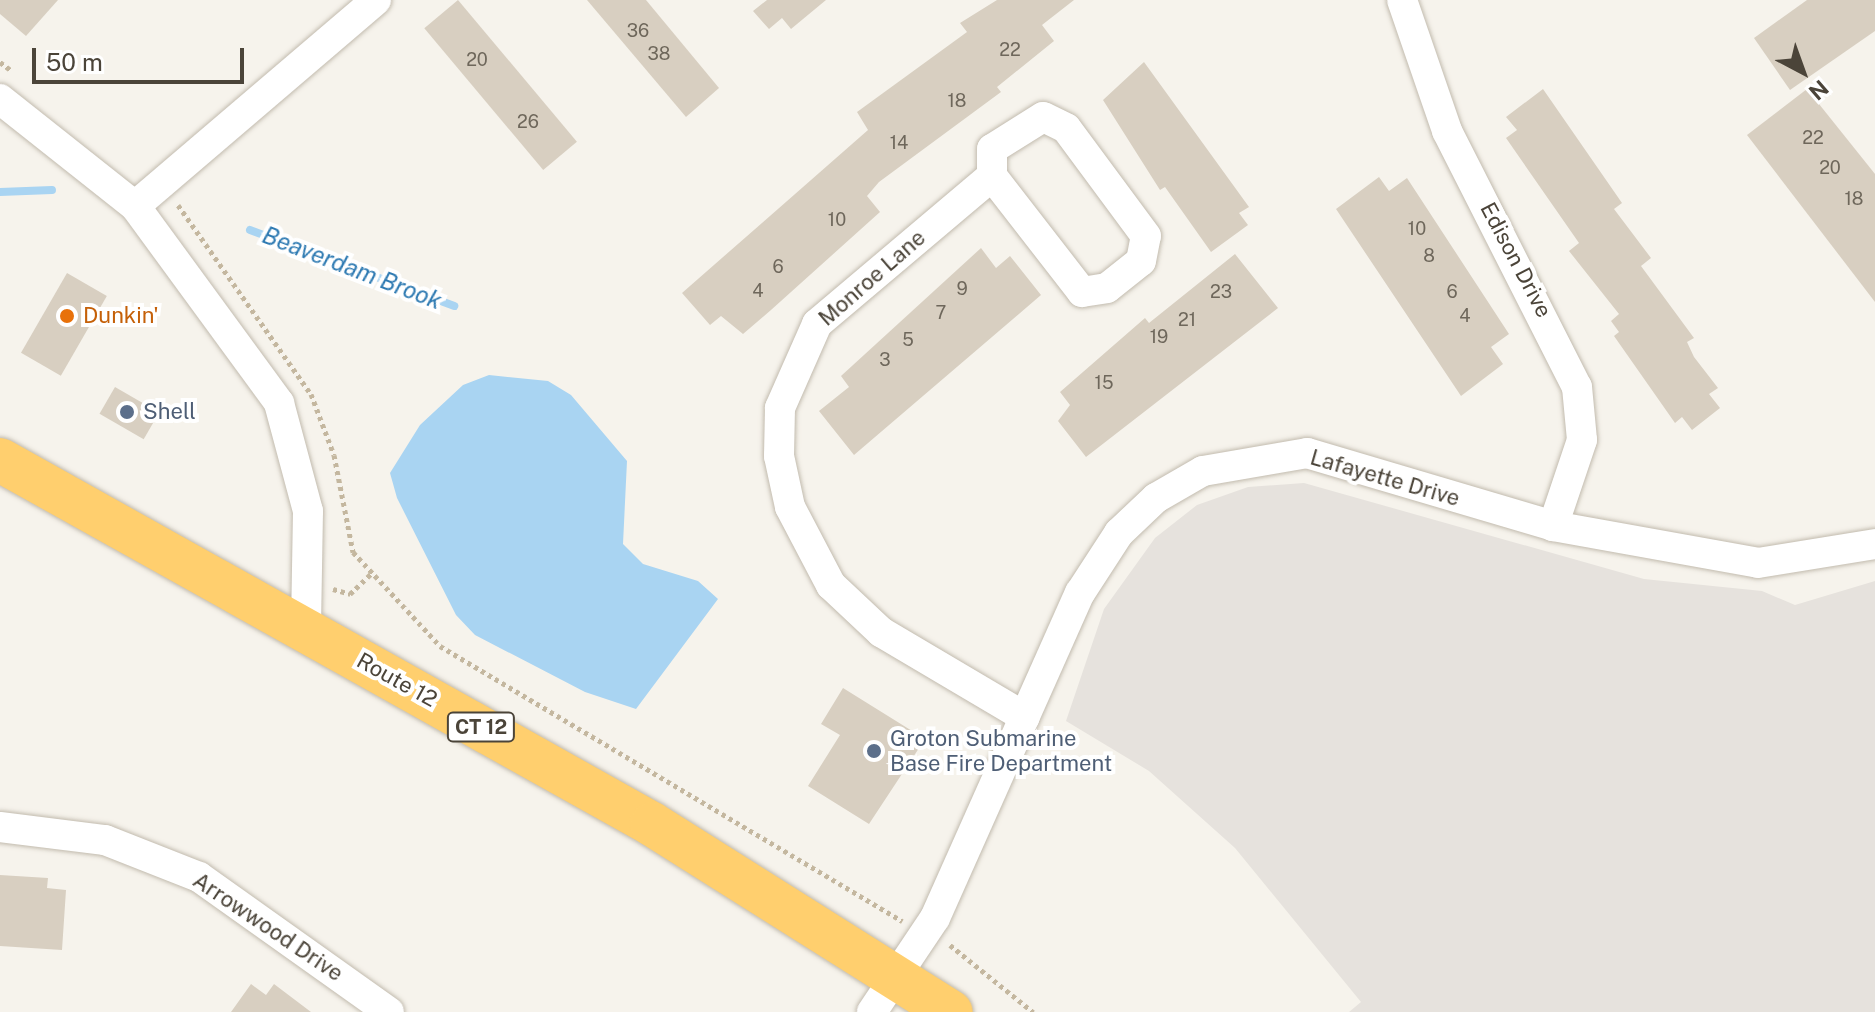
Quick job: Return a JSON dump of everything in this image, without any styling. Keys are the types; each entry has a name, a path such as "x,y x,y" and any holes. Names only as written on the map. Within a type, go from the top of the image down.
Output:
{"highway":[{"name":"Route 12","path":"0,460 702,853 951,1012"}],"street":[{"path":"135,206 376,0"},
{"name":"Edison Drive","path":"1402,0 1447,131 1577,387 1582,440 1553,526"},
{"path":"0,99 135,206 279,403 308,511 306,630"},
{"path":"1043,117 1066,128 1146,236 1141,261 1107,288 1082,292 992,176 992,149 1043,117"},
{"name":"Monroe Lane","path":"992,176 817,324 794,363 780,408 779,456 790,507 831,585 881,632 1025,717"},
{"name":"Lafayette Drive","path":"872,1012 935,918 1080,593 1119,533 1156,498 1203,471 1307,453 1553,526 1758,563 1875,544"},
{"name":"Arrowwood Drive","path":"0,827 105,840 187,872 389,1012"}],"path":[{"path":"307,576 347,594 371,574 458,661 911,926"},
{"path":"948,944 1033,1012"}],"shaded area":[{"path":"1304,483 1644,579 1762,591 1795,605 1875,581 1875,1012 1349,1012 1361,1002 1235,848 1149,771 1066,721 1104,609 1155,538 1197,505 1248,487"}],"water":[{"path":"489,375 548,381 571,395 627,461 623,544 643,564 698,581 718,599 636,709 585,692 475,635 456,615 397,498 390,473 420,425 463,385"}],"building":[{"path":"0,0 58,0 26,36 0,14"},
{"path":"458,0 577,142 543,170 424,28"},
{"path":"587,0 646,0 719,88 686,117"},
{"path":"767,0 826,0 791,29 782,18 769,29 753,11"},
{"path":"997,0 1074,0 1042,25 1054,41 997,87 1001,92 879,182 867,196 880,212 771,310 743,334 721,316 710,325 682,293 868,130 857,112 967,32 960,23"},
{"path":"1807,0 1875,0 1875,31 1790,90 1754,38"},
{"path":"1144,62 1249,207 1239,213 1248,225 1211,252 1165,187 1160,190 1103,100"},
{"path":"1543,89 1622,203 1614,209 1651,258 1641,266 1694,338 1687,342 1694,357 1718,388 1709,394 1720,408 1692,430 1682,417 1675,423 1614,336 1619,332 1611,321 1619,314 1569,251 1579,243 1506,138 1517,130 1506,117"},
{"path":"1807,89 1875,174 1875,302 1747,135"},
{"path":"1379,177 1389,191 1407,178 1509,334 1491,347 1503,364 1461,396 1336,209"},
{"path":"981,248 996,268 1010,256 1041,295 854,455 819,411 849,387 841,376"},
{"path":"1235,254 1278,308 1086,457 1058,421 1070,405 1060,392 1145,318 1149,323"},
{"path":"67,273 107,296 61,376 21,353"},
{"path":"115,387 159,412 144,439 100,414"},
{"name":"Groton Submarine Base Fire Department","path":"843,688 925,739 869,824 808,786 840,735 821,724"},
{"path":"0,875 48,878 47,888 66,890 62,950 0,946"},
{"path":"251,984 266,995 274,984 311,1012 231,1012"}],"waterway":[{"name":"Beaverdam Brook","path":"0,192 52,190"},
{"name":"Beaverdam Brook","path":"250,230 454,306"}],"place":[{"name":"Dunkin'","path":"67,316"},
{"name":"Shell","path":"127,412"},
{"name":"Groton Submarine Base Fire Department","path":"874,751"}]}
